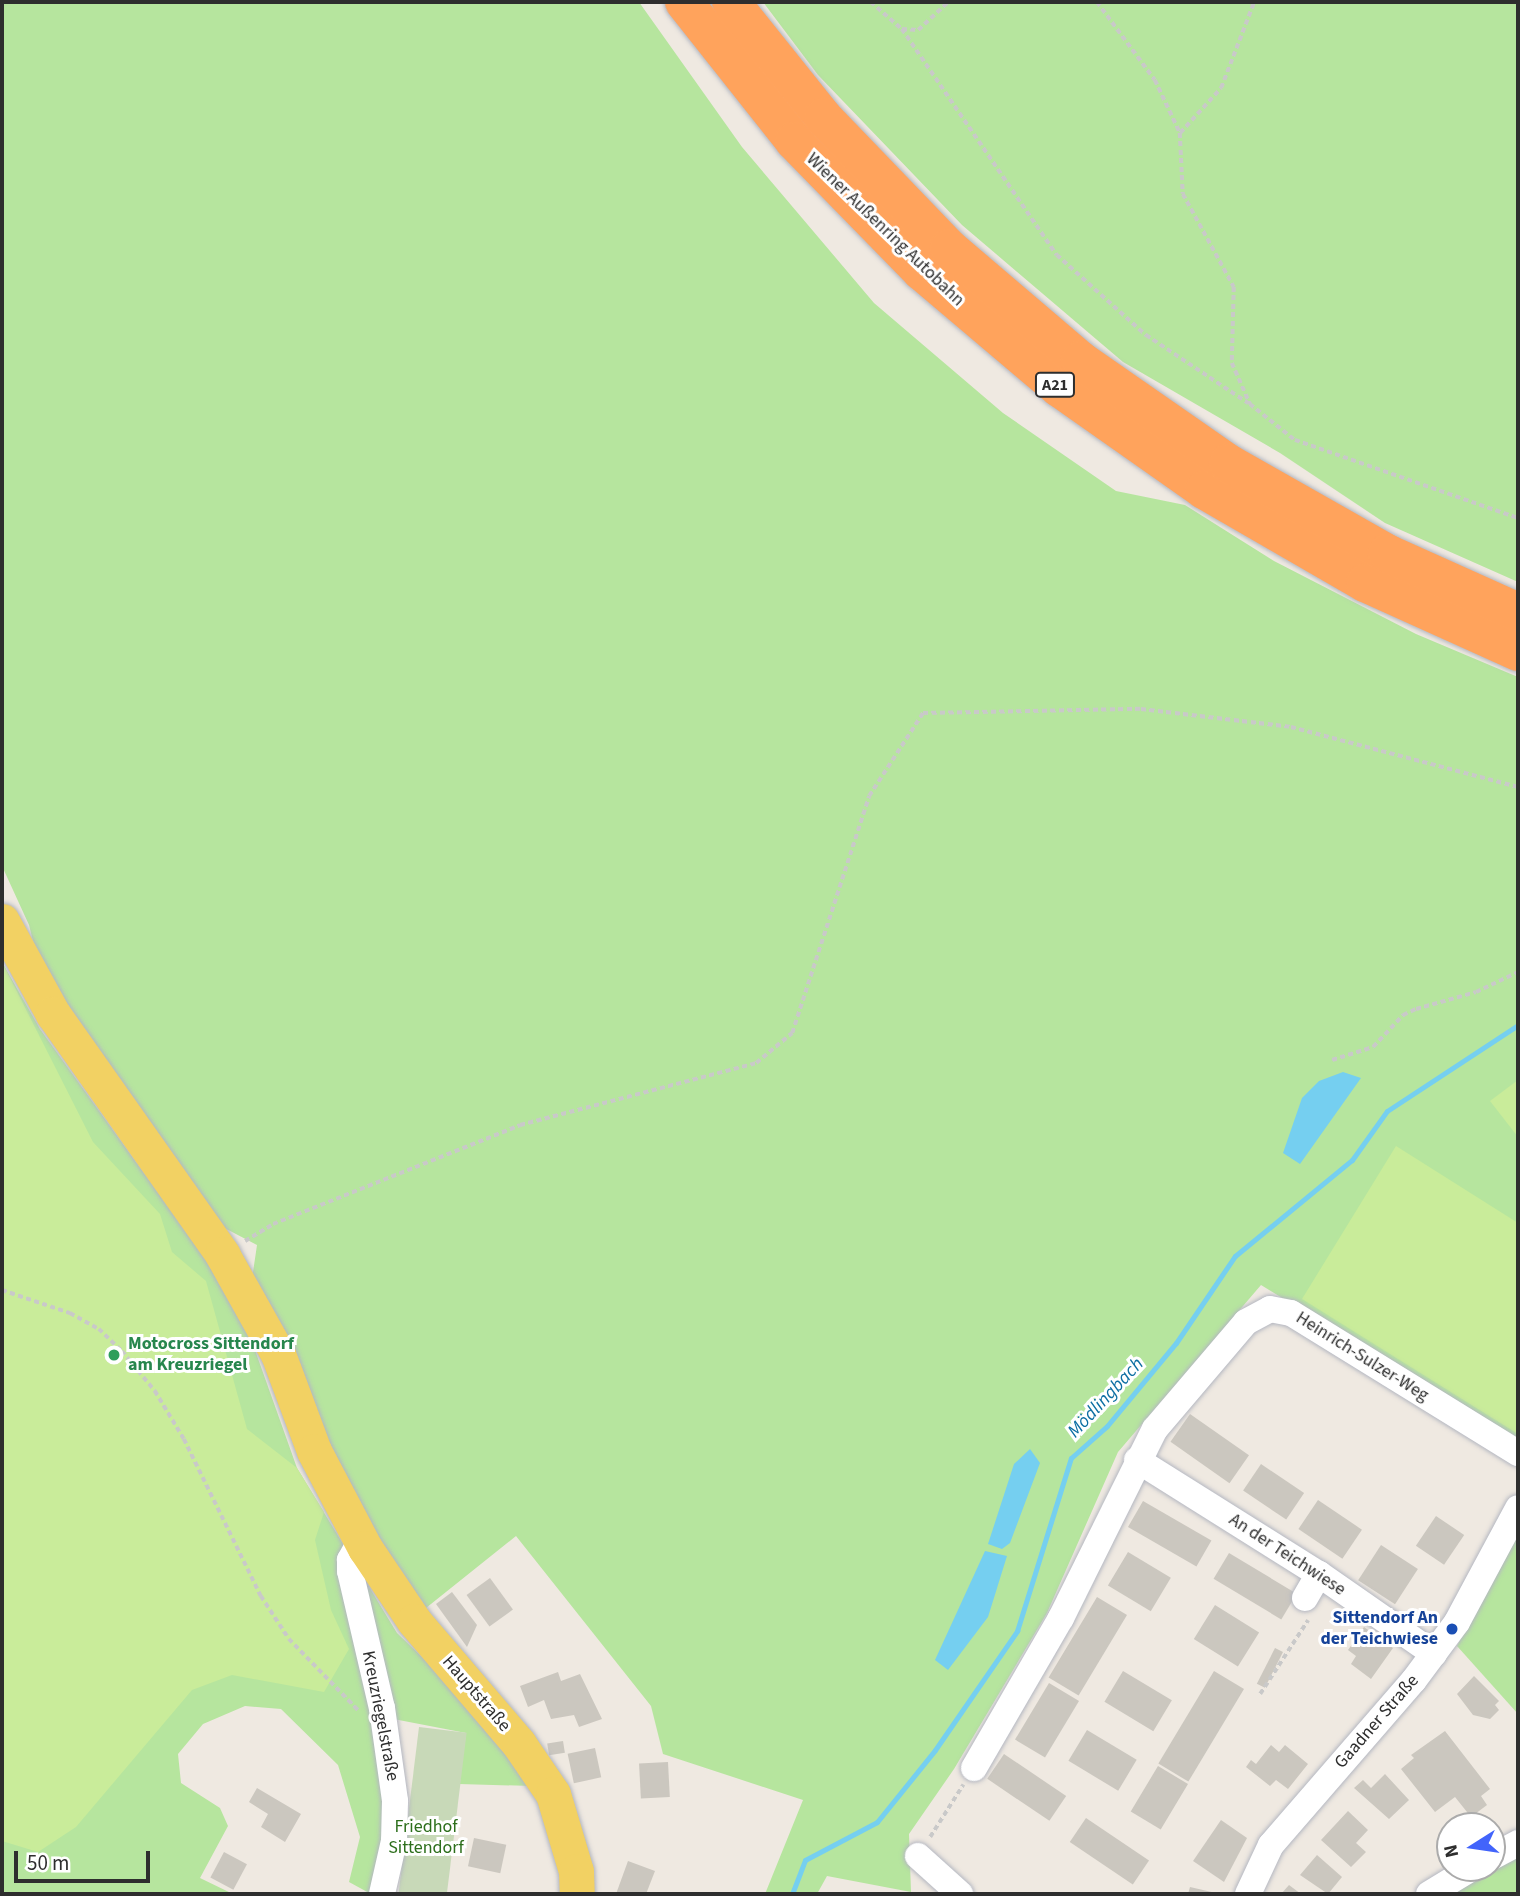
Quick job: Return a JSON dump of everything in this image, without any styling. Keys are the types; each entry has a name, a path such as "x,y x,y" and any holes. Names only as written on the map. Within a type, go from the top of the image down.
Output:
{"highway":[{"name":"Wiener Außenring Autobahn","path":"684,2 794,141 921,271 1059,388 1204,490 1365,583 1518,652"},
{"name":"Wiener Außenring Autobahn","path":"731,2 823,117 939,237 1080,360 1228,463 1387,553 1518,612"}],"main road":[{"name":"Hauptstraße","path":"2,921 52,1014 222,1254 278,1354 314,1451 361,1540 414,1621 519,1744 553,1794 576,1871 577,1894"}],"street":[{"name":"Heinrich-Sulzer-Weg","path":"974,1768 1061,1618 1137,1460 1155,1429 1246,1322 1269,1309 1290,1313 1518,1453"},
{"name":"An der Teichwiese","path":"1137,1460 1319,1574 1434,1654"},
{"name":"Gaadner Straße","path":"1248,1894 1271,1845 1434,1654 1509,1553 1518,1508"},
{"name":"Kreuzriegelstraße","path":"361,1540 350,1560 350,1571 382,1709 396,1801 394,1841 382,1894"},
{"path":"1308,1607 1319,1574"},
{"path":"918,1856 960,1894"},
{"path":"1429,1894 1449,1882"}],"path":[{"path":"871,2 902,29 1057,255 1146,335 1250,404 1294,440 1518,518"},
{"path":"902,29 918,30 932,22 948,2"},
{"path":"1097,2 1155,80 1180,133 1183,194 1234,288 1232,363 1250,404"},
{"path":"1180,133 1221,88 1254,2"},
{"path":"222,1254 273,1224 520,1125 756,1063 792,1033 869,796 923,713 1142,709 1291,727 1518,787"},
{"path":"1332,1060 1373,1047 1403,1015 1476,992 1518,972"},
{"path":"2,1290 70,1313 99,1329 155,1391 222,1511 261,1596 289,1639 359,1711 365,1724"},
{"path":"1260,1694 1308,1607"},
{"path":"918,1856 974,1768"}],"green space":[{"path":"2,2 639,2 742,147 874,303 1003,413 1116,491 1185,505 1274,561 1416,634 1518,677 1518,1443 1261,1285 1118,1452 1047,1613 954,1769 909,1834 911,1892 827,1876 817,1894 765,1894 803,1800 663,1754 651,1706 516,1536 426,1608 366,1530 252,1279 257,1245 213,1222 93,1057 37,957 29,925 2,866"},
{"path":"763,2 1518,2 1518,582 1385,523 1280,453 1123,362 962,225 818,75"},
{"name":"Motocross Sittendorf am Kreuzriegel","path":"2,962 40,1029 239,1305 297,1468 397,1633 452,1686 533,1786 459,1784 466,1733 378,1716 391,1807 371,1894 349,1882 360,1837 338,1765 281,1709 245,1706 203,1724 178,1754 181,1783 220,1808 228,1826 200,1878 233,1894 2,1894"},
{"name":"Motocross Sittendorf am Kreuzriegel","path":"2,962 93,1142 160,1214 172,1252 206,1281 247,1429 297,1468 324,1512 315,1540 331,1610 349,1649 324,1692 232,1675 192,1690 76,1827 38,1852 2,1841"},
{"path":"1518,1080 1518,1137 1490,1101"},
{"path":"1396,1146 1518,1223 1518,1434 1302,1299"},
{"path":"1518,1529 1518,1714 1457,1646"},
{"name":"Friedhof Sittendorf","path":"419,1727 467,1733 447,1894 398,1894"},
{"path":"1518,1850 1518,1894 1440,1894 1460,1882 1506,1882 1506,1857"}],"water":[{"path":"1343,1072 1361,1078 1300,1164 1283,1153 1302,1098 1319,1081"},
{"path":"1030,1449 1040,1463 1010,1543 1002,1549 988,1544 1014,1464"},
{"path":"985,1551 1007,1556 988,1617 948,1670 935,1660"}],"building":[{"path":"1190,1414 1249,1455 1229,1483 1170,1442"},
{"path":"1261,1464 1304,1493 1286,1520 1243,1491"},
{"path":"1318,1500 1362,1530 1342,1559 1298,1529"},
{"path":"1143,1501 1211,1540 1196,1566 1128,1527"},
{"path":"1436,1516 1464,1535 1444,1565 1416,1546"},
{"path":"1381,1545 1418,1569 1395,1604 1358,1580"},
{"path":"1128,1552 1171,1578 1151,1611 1108,1585"},
{"path":"1229,1553 1297,1594 1281,1619 1214,1579"},
{"path":"490,1578 513,1610 489,1627 467,1595"},
{"path":"452,1592 477,1625 467,1647 436,1604"},
{"path":"1097,1597 1127,1615 1079,1696 1049,1678"},
{"path":"1215,1605 1259,1633 1238,1666 1194,1639"},
{"path":"1364,1627 1393,1648 1371,1679 1351,1664 1356,1656 1348,1650"},
{"path":"1275,1648 1283,1652 1265,1688 1257,1684"},
{"path":"1123,1671 1172,1700 1153,1731 1104,1702"},
{"path":"1214,1671 1244,1689 1188,1782 1158,1764"},
{"path":"558,1672 561,1681 580,1674 602,1719 579,1727 574,1715 551,1719 544,1700 528,1707 520,1686"},
{"path":"1474,1676 1499,1701 1495,1705 1499,1710 1490,1719 1473,1715 1457,1694"},
{"path":"1049,1683 1079,1701 1045,1758 1015,1740"},
{"path":"1087,1730 1137,1760 1118,1791 1068,1761"},
{"path":"1445,1731 1490,1789 1481,1796 1487,1805 1478,1812 1467,1812 1455,1797 1435,1812 1401,1769 1414,1758 1411,1755"},
{"path":"563,1741 565,1753 549,1755 547,1744"},
{"path":"1271,1745 1279,1752 1285,1745 1308,1764 1288,1789 1276,1780 1270,1786 1246,1767 1251,1760 1256,1764"},
{"path":"595,1748 601,1777 574,1783 568,1754"},
{"path":"1004,1754 1066,1796 1049,1821 987,1779"},
{"path":"668,1762 670,1797 641,1798 639,1764"},
{"path":"1158,1766 1188,1784 1161,1829 1131,1811"},
{"path":"1385,1774 1409,1800 1389,1819 1354,1788 1363,1780 1371,1788"},
{"path":"257,1788 301,1814 285,1842 261,1827 268,1814 249,1802"},
{"path":"1348,1811 1368,1830 1356,1843 1366,1852 1351,1867 1321,1840"},
{"path":"1086,1818 1149,1860 1133,1885 1070,1842"},
{"path":"1221,1820 1247,1838 1224,1882 1193,1861"},
{"path":"474,1838 506,1845 500,1873 468,1866"},
{"path":"224,1852 247,1864 233,1890 210,1878"},
{"path":"1317,1855 1342,1877 1328,1894 1300,1875"},
{"path":"628,1861 655,1871 646,1894 616,1894"},
{"path":"1289,1885 1301,1894 1281,1894"},
{"path":"1190,1887 1216,1893 1216,1894 1188,1894"}],"waterway":[{"name":"Mödlingbach","path":"792,1894 805,1860 877,1822 935,1750 1017,1631 1071,1458 1107,1426 1176,1343 1235,1256 1352,1160 1387,1111 1518,1025"}],"place":[{"name":"Motocross Sittendorf am Kreuzriegel","path":"114,1355"},
{"name":"Sittendorf An der Teichwiese","path":"1452,1629"}]}
